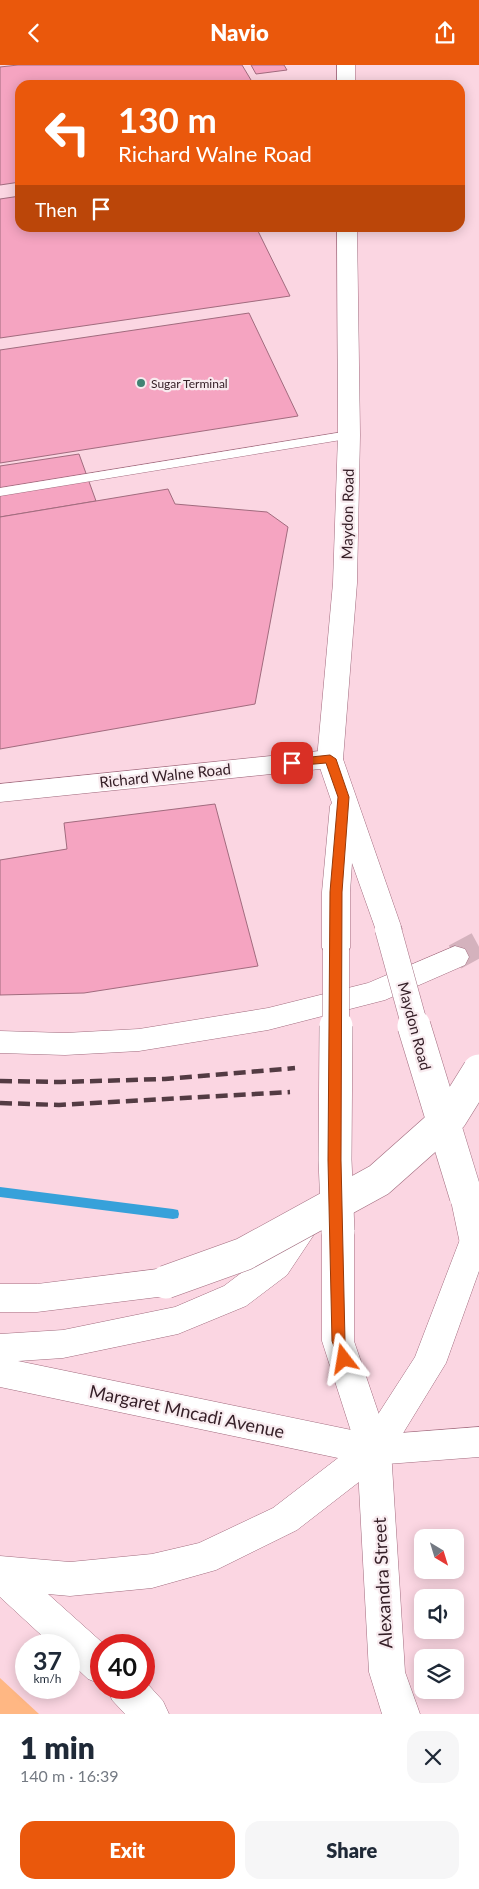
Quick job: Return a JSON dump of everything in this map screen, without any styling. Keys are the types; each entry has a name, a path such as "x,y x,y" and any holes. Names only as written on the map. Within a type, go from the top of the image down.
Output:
{"main road":[{"path":"346,65 346,80"},
{"name":"Maydon Road","path":"347,232 349,435 345,583 330,759 388,929 425,1065 466,1196 477,1248"},
{"name":"Richard Walne Road","path":"0,793 330,759"},
{"name":"Maydon Road","path":"343,797 336,892 334,1160 338,1231 338,1341 374,1451"},
{"path":"0,1043 65,1044 139,1040 268,1019 374,992 455,957"},
{"path":"0,1298 37,1298 166,1282 244,1254 379,1180 451,1116 479,1071"},
{"path":"0,1348 63,1344 125,1332 178,1320 235,1296 276,1265 309,1218 334,1160"},
{"path":"0,1574 70,1579 152,1571 204,1558 285,1519 374,1451 429,1363 477,1248"},
{"name":"Margaret Mncadi Avenue","path":"0,1372 374,1451 479,1442"},
{"name":"Alexandra Street","path":"374,1451 387,1672 401,1714"},
{"path":"0,1574 90,1656"},
{"path":"136,1699 150,1714"}],"lane":[{"path":"0,492 349,435"}],"shaded area":[{"path":"0,1678 15,1692 15,1699 23,1699 39,1714 0,1714"}],"building":[{"path":"18,65 242,65 251,80 15,80 15,183 0,185 0,67"},
{"path":"251,65 284,65 287,70 256,74"},
{"path":"15,197 15,232 258,232 290,296 0,338 0,199"},
{"name":"Sugar Terminal","path":"249,313 298,416 0,463 0,350"},
{"path":"79,454 96,501 0,517 0,466"},
{"path":"168,489 175,504 267,512 288,527 255,704 0,749 0,517"},
{"path":"215,804 258,966 84,993 0,995 0,860 67,849 64,823"}],"waterway":[{"path":"0,1192 173,1214"}],"tunnel":[{"path":"455,957 479,944"}],"railway":[{"path":"0,1081 61,1082 165,1079 295,1068"},
{"path":"0,1103 59,1105 290,1092"}],"place":[{"name":"Sugar Terminal","path":"141,383"}],"route":[{"path":"292,763 330,759 343,797 336,892 334,1160 338,1231 338,1341 344,1359"}]}
